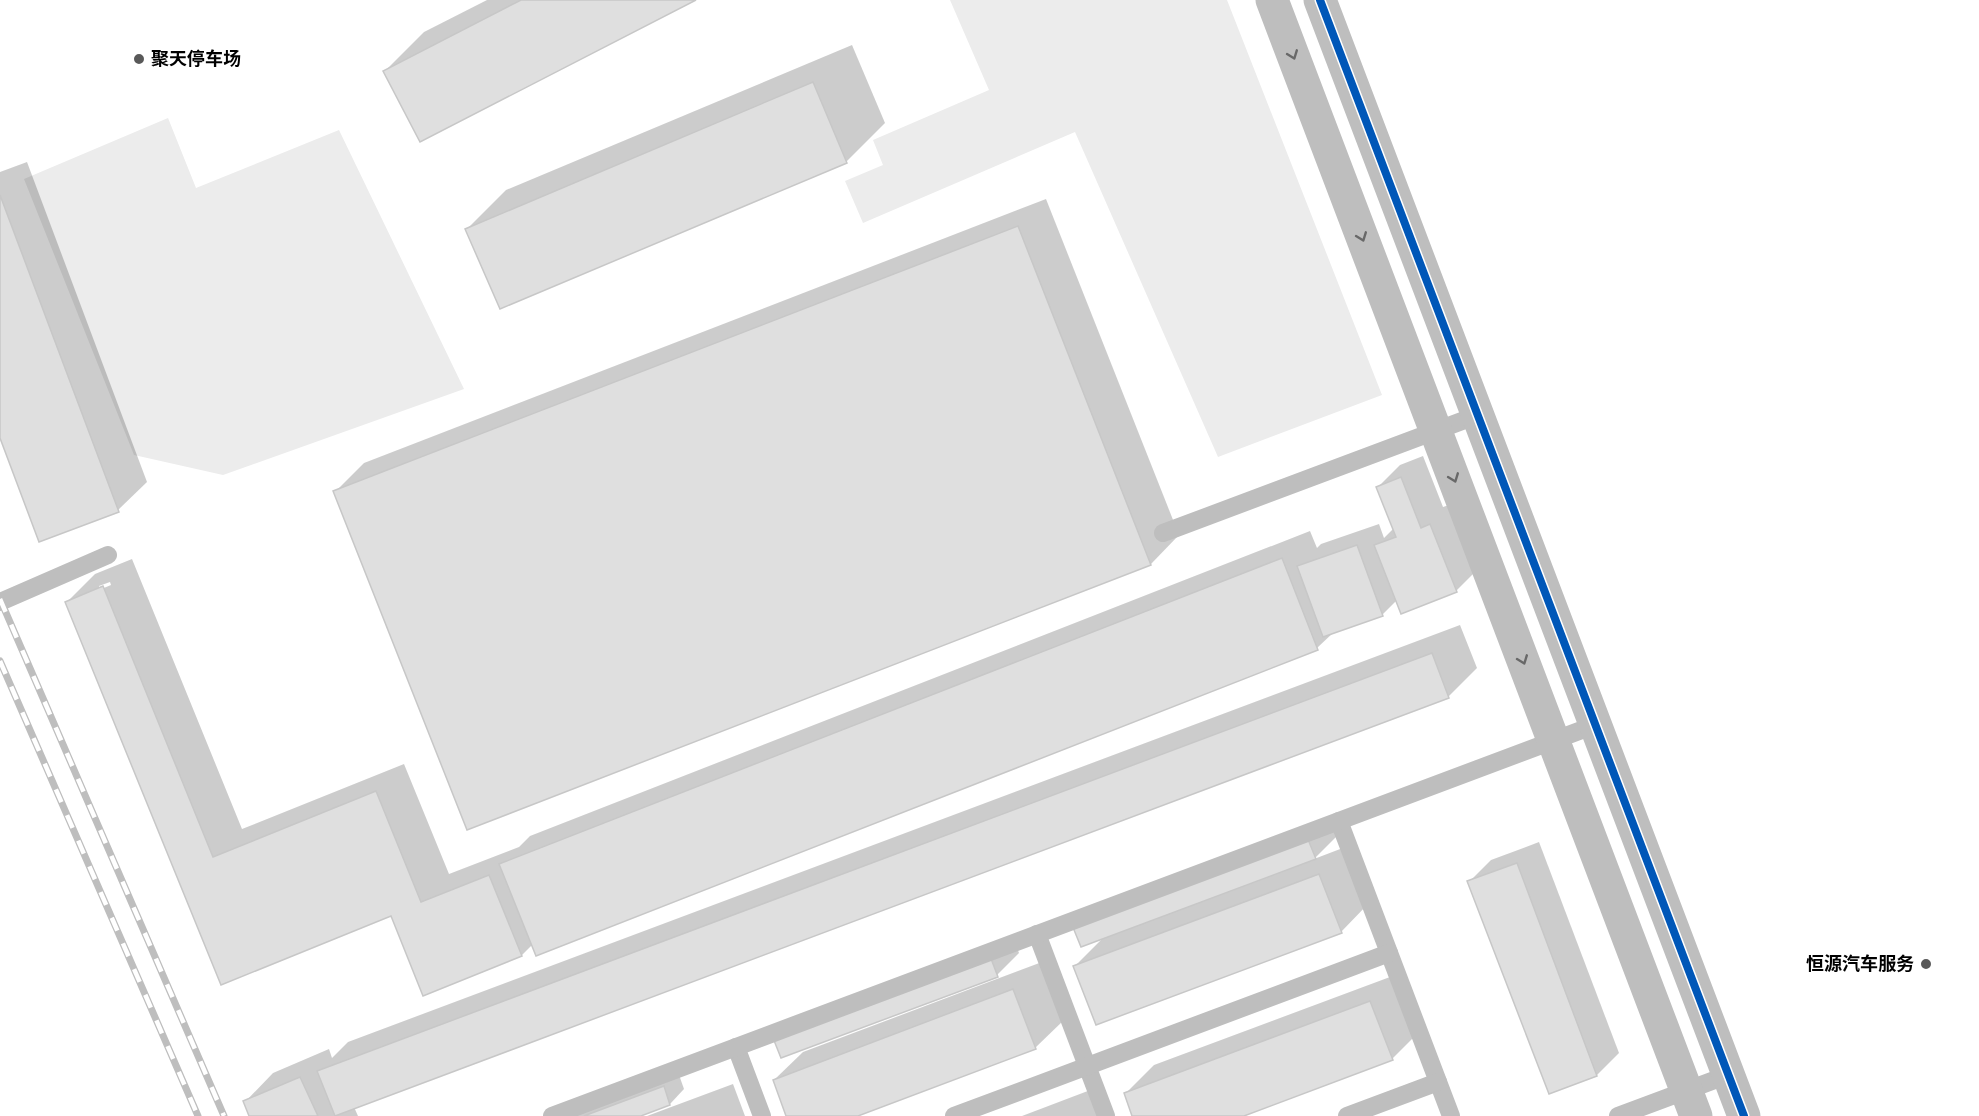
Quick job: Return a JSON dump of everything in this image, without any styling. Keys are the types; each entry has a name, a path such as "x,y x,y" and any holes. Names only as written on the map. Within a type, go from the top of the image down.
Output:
{"street":[{"path":"1272,0 1691,1103"},
{"path":"1320,0 1744,1116"}],"lane":[{"path":"1163,534 1478,415"},
{"path":"0,602 108,555"},
{"path":"552,1116 1595,725"},
{"path":"1339,821 1451,1116"},
{"path":"1037,934 1106,1116"},
{"path":"954,1116 1389,953"},
{"path":"736,1047 762,1116"},
{"path":"1618,1116 1691,1103 1728,1075"},
{"path":"1347,1116 1438,1082"}],"shaded area":[{"path":"950,0 1227,0 1382,395 1218,457 1075,132 863,223 845,181 883,165 873,140 989,90"},
{"path":"168,118 196,188 339,130 464,389 223,475 134,455 24,179"}],"building":[{"path":"521,0 696,0 420,142 383,71"},
{"path":"813,82 847,163 500,309 465,229"},
{"path":"0,195 119,512 39,542 0,438"},
{"path":"1018,226 1151,565 467,830 333,491"},
{"path":"1401,477 1421,528 1430,524 1457,592 1401,614 1374,545 1396,537 1376,487"},
{"path":"1357,545 1383,616 1323,637 1297,566"},
{"path":"1282,558 1318,650 536,956 499,864"},
{"path":"103,586 213,857 376,791 421,902 489,875 522,956 423,996 391,916 221,985 65,602"},
{"path":"1432,653 1449,698 335,1116 317,1071"},
{"path":"1307,837 1316,859 1081,947 1072,925"},
{"path":"1517,863 1597,1076 1549,1094 1467,881"},
{"path":"1319,874 1342,933 1096,1025 1073,966"},
{"path":"990,956 998,977 781,1058 773,1038"},
{"path":"1013,989 1036,1049 858,1116 786,1116 773,1080"},
{"path":"1370,1001 1393,1060 1244,1116 1132,1116 1124,1093"},
{"path":"300,1077 318,1116 249,1116 243,1101"},
{"path":"664,1086 670,1105 641,1116 584,1116"}],"railway":[{"path":"0,599 224,1116"},
{"path":"0,661 198,1116"}],"cycle path":[{"path":"1320,0 1744,1116"}],"place":[{"name":"聚天停车场","path":"139,59"},
{"name":"恒源汽车服务","path":"1926,964"}]}
